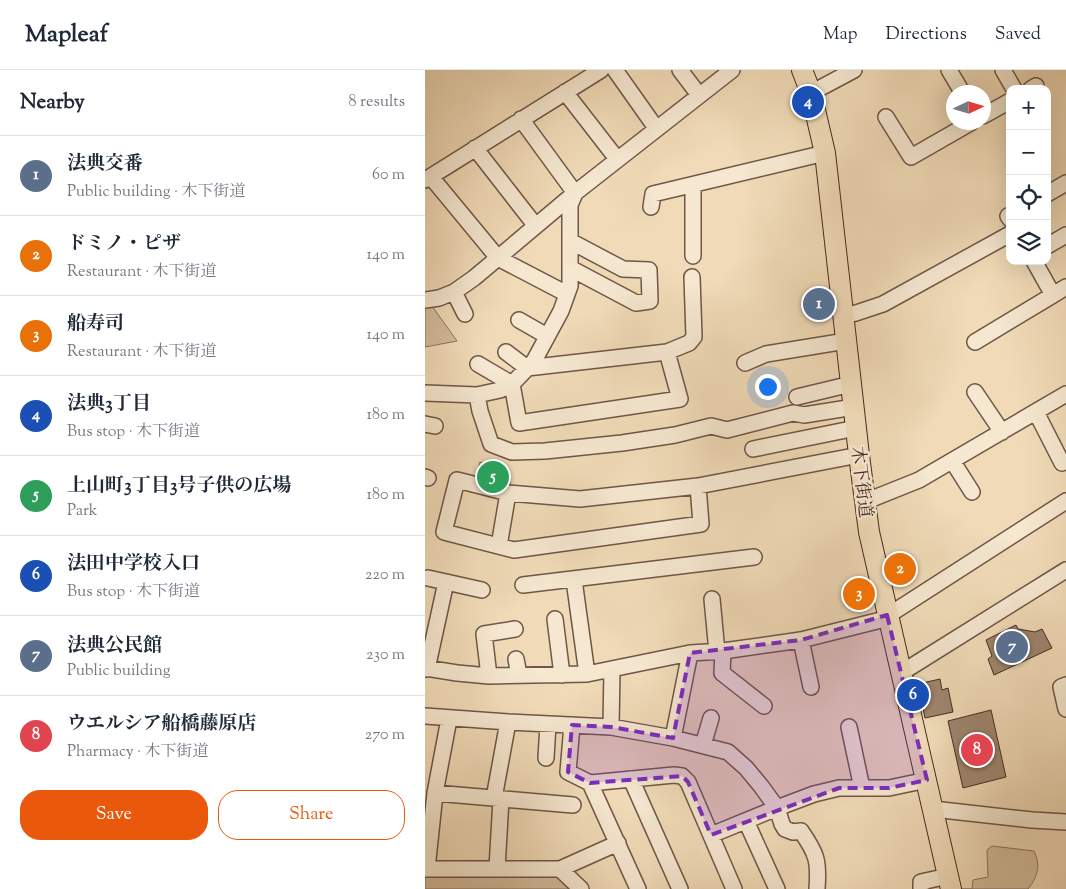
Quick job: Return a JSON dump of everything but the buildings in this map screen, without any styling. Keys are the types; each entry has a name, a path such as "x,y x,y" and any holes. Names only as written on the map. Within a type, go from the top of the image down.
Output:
{"main road":[{"name":"木下街道","path":"802,70 811,93 825,153 864,502 887,615 950,882"}],"street":[{"path":"567,294 498,258 428,179 601,70"},
{"path":"615,70 656,128"},
{"path":"680,70 699,95"},
{"path":"425,300 439,298 454,292 474,278 617,158 732,70"},
{"path":"811,93 854,70"},
{"path":"949,70 958,85"},
{"path":"1003,70 1012,85"},
{"path":"565,92 617,158"},
{"path":"991,112 1006,103"},
{"path":"886,117 911,157 958,130"},
{"path":"521,119 575,193"},
{"path":"475,148 535,225"},
{"path":"651,207 653,194 825,153"},
{"path":"1051,192 1066,183"},
{"path":"693,185 693,256"},
{"path":"425,393 477,395 500,390 512,384 534,361 561,311 570,286 569,205 575,193"},
{"path":"1051,244 1066,235"},
{"path":"843,316 883,304 1006,236"},
{"path":"570,241 623,269 649,270 650,301 635,303 570,268"},
{"path":"1036,265 1053,295"},
{"path":"506,352 527,368 667,352 689,343 694,337 691,277"},
{"path":"975,342 1066,287"},
{"path":"454,292 465,314"},
{"path":"519,320 547,336"},
{"path":"745,363 766,354 846,340"},
{"path":"478,364 512,384 519,423 680,399 667,352"},
{"path":"797,397 851,384"},
{"path":"975,392 1002,432"},
{"path":"864,502 919,480 953,462 1066,394"},
{"path":"477,395 480,411 491,444 512,452 622,442 675,435 711,426 727,430 793,413 804,415 854,406"},
{"path":"1036,412 1062,463"},
{"path":"753,450 856,428"},
{"path":"698,486 701,524 514,550 444,532 457,480 509,494 580,499 698,486 859,455"},
{"path":"953,462 972,492"},
{"path":"499,546 509,494"},
{"path":"446,582 426,668 489,676 587,674 690,653 720,652 801,640 881,620 1066,501"},
{"path":"523,585 754,557"},
{"path":"901,674 1066,570"},
{"path":"427,578 482,590"},
{"path":"574,580 587,674"},
{"path":"712,599 722,673 764,706"},
{"path":"555,619 562,675"},
{"path":"489,676 484,634 515,629"},
{"path":"801,640 811,687"},
{"path":"673,738 690,653"},
{"path":"516,659 519,675"},
{"path":"611,727 612,669"},
{"path":"1066,685 1061,688 1066,709"},
{"path":"425,716 611,727 673,738 728,752 746,768 777,808 785,829 793,832 801,831 814,850 817,889"},
{"path":"449,718 435,793 426,869 560,869 618,843"},
{"path":"703,745 711,718"},
{"path":"497,868 498,798 508,722"},
{"path":"546,758 548,724"},
{"path":"572,725 568,772 590,783 674,775 682,776 688,782 733,889"},
{"path":"849,727 862,788"},
{"path":"631,779 680,889"},
{"path":"711,835 814,794 839,788 889,788 927,780"},
{"path":"590,783 638,889"},
{"path":"435,793 573,804"},
{"path":"933,809 1066,822"},
{"path":"746,821 777,889"},
{"path":"560,869 581,889"},
{"path":"921,889 921,882 950,882"}],"highlighted area":[{"path":"887,615 927,780 889,788 839,788 711,835 688,782 682,776 590,783 568,772 572,725 611,727 673,738 690,653 801,640"}],"shaded area":[{"path":"425,306 432,306 457,341 425,347"},
{"path":"480,462 509,473 511,491 475,482"},
{"path":"992,846 1034,851 1038,866 1034,880 1028,889 972,889 973,880 988,877 987,850"},
{"path":"545,873 562,877 574,889 425,889 425,874"}],"place":[{"name":"法典3丁目","path":"808,102"},
{"name":"法典交番","path":"819,304"},
{"name":"上山町3丁目3号子供の広場","path":"493,477"},
{"name":"ドミノ・ピザ","path":"900,569"},
{"name":"船寿司","path":"859,594"},
{"name":"法典公民館","path":"1012,647"},
{"name":"法田中学校入口","path":"913,695"},
{"name":"ウエルシア船橋藤原店","path":"977,750"}]}
